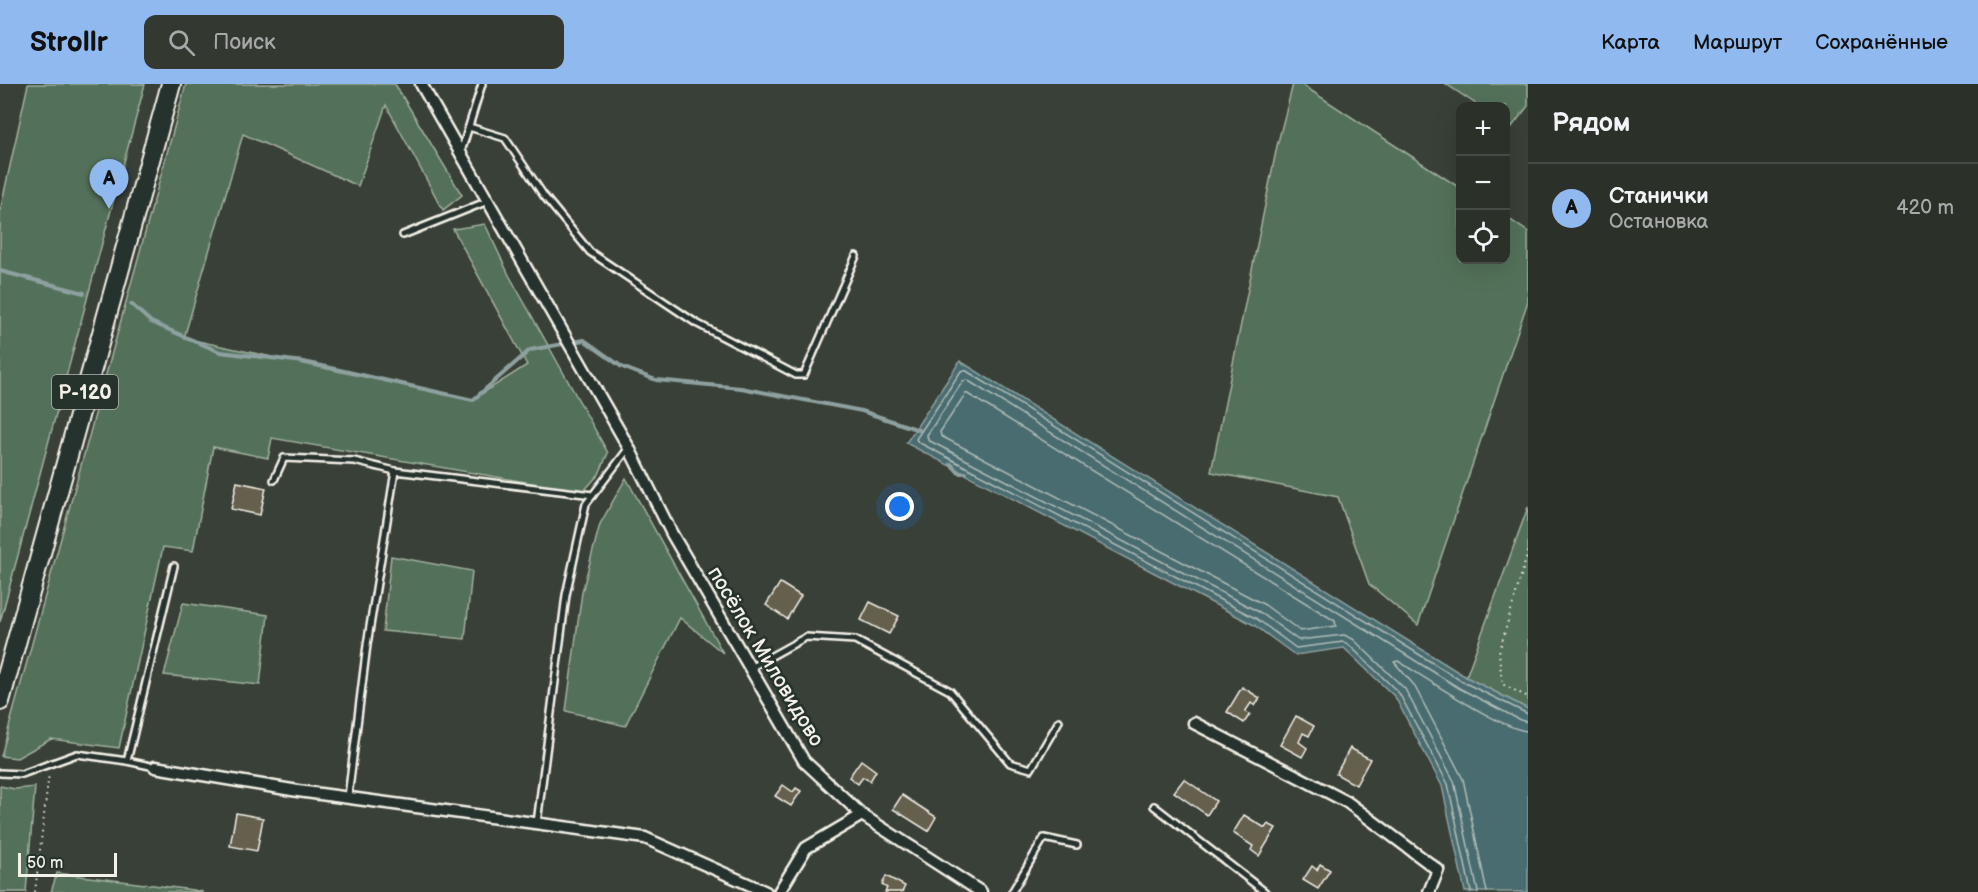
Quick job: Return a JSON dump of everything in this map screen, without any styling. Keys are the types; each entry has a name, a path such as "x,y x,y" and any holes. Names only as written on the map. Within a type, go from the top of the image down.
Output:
{"highway":[{"name":"Р-120","path":"0,701 171,84"}],"street":[{"name":"посёлок Миловидово","path":"421,84 629,448 672,534 804,761 862,815 981,892"},
{"path":"1194,723 1347,802 1438,870 1429,892"},
{"path":"155,767 348,797 645,838 766,892"},
{"path":"779,892 806,848 862,815"}],"lane":[{"path":"460,153 482,84"},
{"path":"469,127 505,138 544,196 590,252 696,323 796,375 804,375 856,256"},
{"path":"403,235 488,201"},
{"path":"537,823 566,595 586,504 629,448"},
{"path":"274,480 284,458 354,461 395,471 593,495"},
{"path":"348,797 370,622 395,471"},
{"path":"127,761 174,566"},
{"path":"750,668 806,637 855,640 950,691 1010,763 1031,769 1059,721"},
{"path":"0,773 22,774 76,754 155,767"},
{"path":"1154,806 1265,892"},
{"path":"1012,892 1044,838 1077,845"}],"path":[{"path":"1528,552 1499,652 1502,684 1528,697"},
{"path":"35,892 50,763"}],"green space":[{"path":"28,84 145,84 0,622 0,211"},
{"path":"186,84 395,84 462,195 443,210 386,105 358,186 243,134 184,338 472,400 527,365 453,229 485,224 509,275 608,453 599,474 583,492 272,438 268,458 213,447 193,551 163,547 119,748 51,739 17,758 1,756"},
{"path":"1293,84 1301,84 1456,185 1456,264 1510,264 1510,220 1528,232 1528,301 1418,625 1369,584 1338,497 1211,472 1277,146"},
{"path":"1446,84 1528,84 1528,106 1511,128 1510,102 1473,102"},
{"path":"626,478 723,653 680,618 625,726 566,711 582,592 600,524"},
{"path":"1528,507 1528,709 1466,677"},
{"path":"391,556 472,571 465,639 383,631"},
{"path":"183,603 268,615 260,685 164,675"},
{"path":"0,786 15,789 35,787 26,892 0,892"},
{"path":"57,873 193,890 203,892 51,892"}],"water":[{"path":"960,361 1466,677 1528,709 1528,892 1465,892 1442,786 1395,697 1344,648 1295,655 1254,625 906,443"}],"building":[{"path":"237,482 266,488 260,515 231,509"},
{"path":"780,583 801,596 787,619 766,605"},
{"path":"870,602 899,616 889,634 861,620"},
{"path":"1242,687 1260,698 1255,706 1251,703 1245,712 1250,714 1244,723 1227,712"},
{"path":"1296,716 1314,726 1309,736 1303,733 1299,742 1307,748 1302,757 1280,745"},
{"path":"1350,748 1370,759 1356,785 1336,774"},
{"path":"861,760 876,771 870,781 863,777 858,784 849,777"},
{"path":"1184,779 1216,801 1207,815 1174,792"},
{"path":"783,785 793,792 796,788 801,791 791,806 775,796"},
{"path":"902,795 936,817 928,831 893,809"},
{"path":"236,813 263,818 257,851 230,846"},
{"path":"1244,815 1265,828 1268,824 1276,828 1259,856 1251,850 1253,846 1233,833"},
{"path":"1320,864 1330,870 1318,889 1303,880 1312,866 1317,870"},
{"path":"886,876 905,886 902,892 885,892 887,888 882,885"}],"waterway":[{"path":"0,271 84,293"},
{"path":"131,304 151,322 220,352 304,362 473,400 530,350 584,340 622,367 656,380 741,388 862,411 919,430"},
{"path":"951,464 959,473 966,473"}],"place":[{"name":"Станички","path":"109,209"}]}
